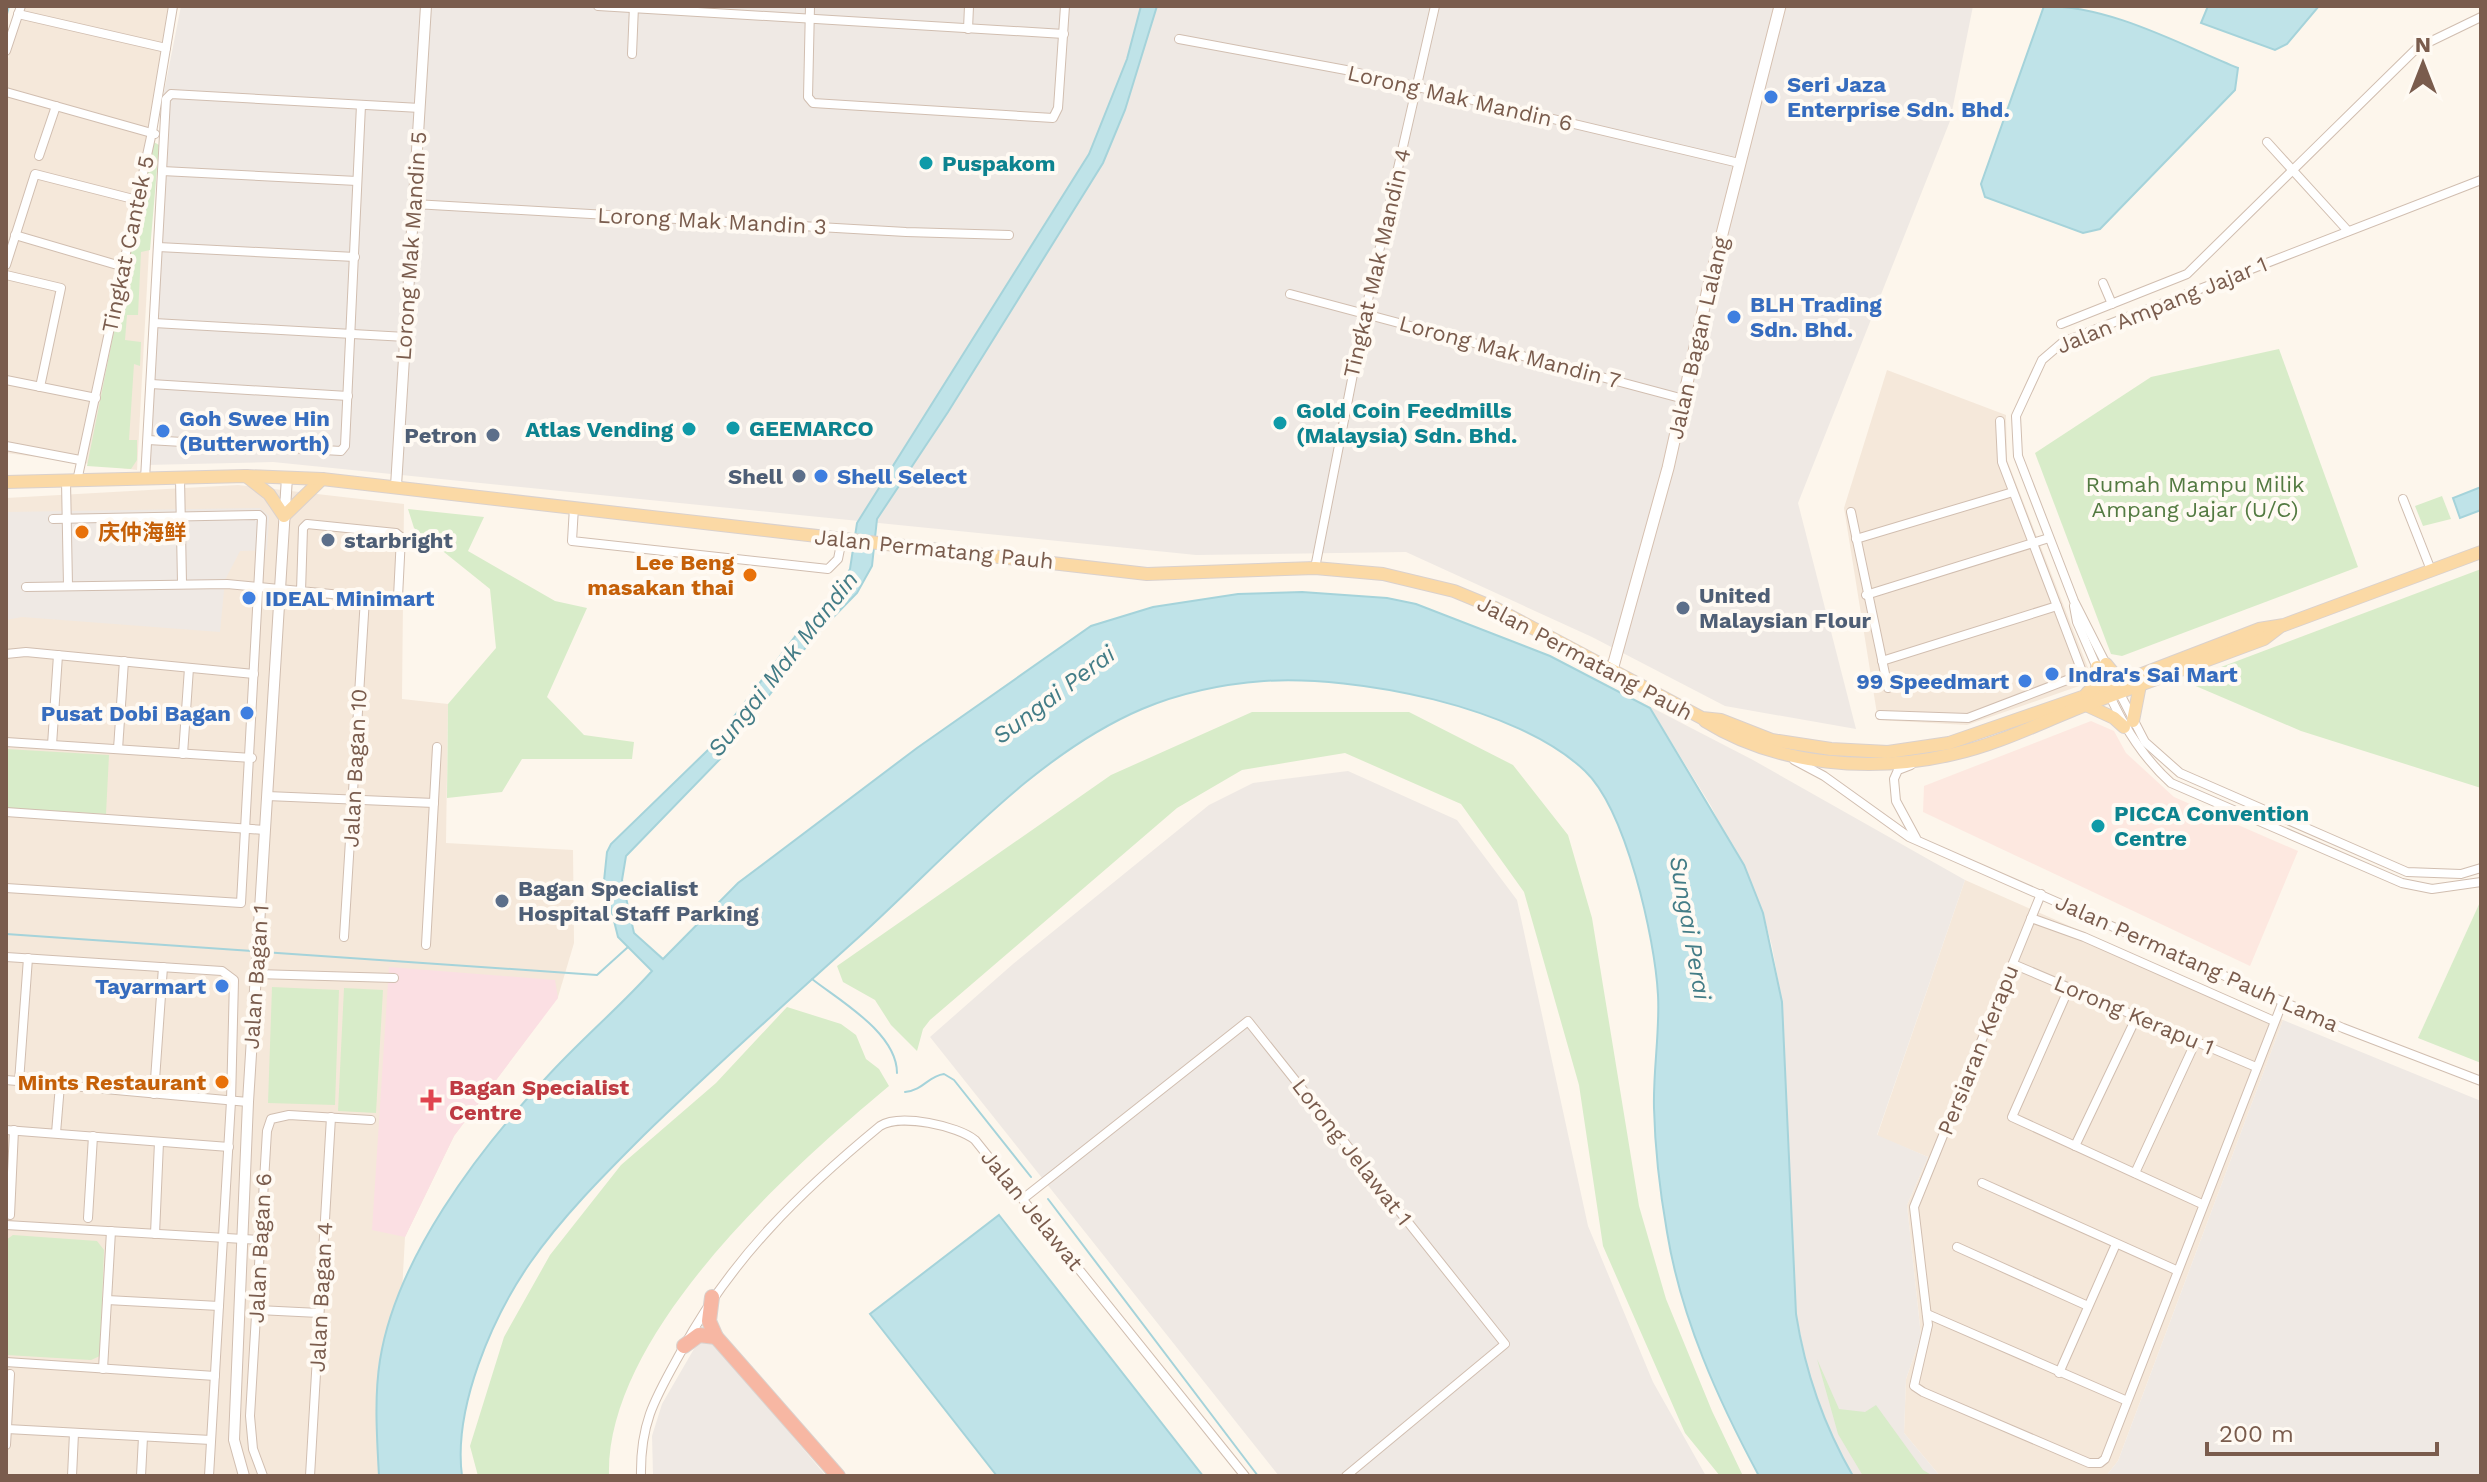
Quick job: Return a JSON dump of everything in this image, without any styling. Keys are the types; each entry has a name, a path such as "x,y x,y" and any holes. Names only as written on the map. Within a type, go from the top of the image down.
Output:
{"highway":[{"path":"712,1297 709,1321 716,1337 838,1476"},
{"path":"684,1346 699,1335 716,1337"}],"main road":[{"name":"Jalan Bagan Lalang","path":"1612,670 1652,528 1739,163 1780,6"},
{"name":"Jalan Permatang Pauh","path":"6,482 246,476 322,479 1172,576 1315,568 1383,574 1454,591 1518,619 1702,718 1721,720 1772,740 1800,746 1888,752 1971,737 2084,701 2259,629 2284,625 2481,552"},
{"path":"246,476 269,494 284,516 322,479"},
{"path":"1702,718 1741,740 1786,756 1835,762 1921,761 1984,746 2084,701 2096,685 2102,665 2115,675 2135,682 2128,724 2084,701"}],"street":[{"name":"Tingkat Cantek 5","path":"72,481 96,398 124,267 152,132 173,6"},
{"name":"Lorong Mak Mandin 5","path":"396,486 426,6"},
{"path":"598,6 1064,34"},
{"path":"810,6 808,97 813,103 947,114 1053,118 1058,108 1065,6"},
{"path":"968,29 969,6"},
{"name":"Tingkat Mak Mandin 4","path":"1315,568 1365,313 1435,6"},
{"path":"632,54 634,7"},
{"path":"6,51 20,10 166,48"},
{"path":"2061,324 2187,274 2417,48 2481,17"},
{"name":"Lorong Mak Mandin 6","path":"1179,39 1319,65 1739,163"},
{"path":"6,92 152,132 164,138"},
{"path":"145,479 166,99 171,94 420,108"},
{"path":"148,440 341,451 345,446 361,105"},
{"path":"39,156 56,106"},
{"path":"2267,142 2348,231"},
{"path":"162,171 357,181"},
{"path":"6,265 35,174 137,200"},
{"name":"Jalan Ampang Jajar 1","path":"2128,724 2074,601 2018,456 2016,416 2047,353 2063,342 2481,180"},
{"name":"Lorong Mak Mandin 3","path":"414,204 890,232 1009,235"},
{"path":"15,235 124,267"},
{"path":"158,247 355,257"},
{"path":"6,275 61,288 40,387"},
{"path":"2103,283 2112,304"},
{"name":"Lorong Mak Mandin 7","path":"1290,294 1684,399"},
{"path":"154,323 406,337"},
{"path":"6,380 96,398"},
{"path":"151,384 348,396"},
{"path":"1880,715 1968,718 2078,678 2081,669 2002,462 2000,421"},
{"path":"6,446 80,460"},
{"name":"Jalan Bagan 1","path":"244,1476 234,1440 248,1102 287,477"},
{"path":"180,478 182,583"},
{"path":"68,586 67,519 72,481"},
{"path":"1856,539 2013,492"},
{"path":"2403,499 2431,570"},
{"path":"574,507 572,541 828,569 838,559 848,540"},
{"path":"1851,512 1888,688"},
{"path":"6,888 241,903 252,758 262,518 259,515 53,519"},
{"path":"26,587 182,583 259,586 280,589 365,598 393,600 398,597 401,537 396,533 307,524 303,528 301,591"},
{"path":"1866,595 2049,538"},
{"name":"Jalan Bagan 10","path":"344,937 365,598"},
{"path":"1882,661 2057,606"},
{"path":"6,654 58,655 254,674"},
{"path":"52,745 58,655"},
{"path":"118,749 124,661"},
{"path":"183,754 189,668"},
{"path":"2128,724 2153,751 2180,773 2372,858 2407,872 2461,874 2481,868"},
{"path":"2128,724 2150,764 2171,783 2367,870 2432,889 2481,882"},
{"path":"6,742 252,758"},
{"path":"426,945 437,747"},
{"name":"Jalan Permatang Pauh Lama","path":"1786,756 1824,776 1909,837 2283,1001 2481,1081"},
{"path":"1916,838 1896,801 1894,779 1898,770 1921,761"},
{"path":"267,796 434,803"},
{"path":"6,812 265,830"},
{"name":"Persiaran Kerapu","path":"1927,1314 1914,1207 2041,894"},
{"path":"2031,918 2084,937 2274,1021"},
{"path":"6,957 163,967 154,1094"},
{"path":"19,1082 28,958"},
{"name":"Lorong Kerapu 1","path":"2013,964 2256,1067"},
{"name":"Jalan Bagan 1","path":"163,967 227,973 234,980 229,1147 209,1476"},
{"path":"257,970 394,978"},
{"path":"2069,988 2012,1117 2202,1204"},
{"path":"2125,1400 1927,1314 1927,1336 1914,1386 2089,1463 2100,1463 2108,1452 2125,1400 2283,1001"},
{"path":"2075,1146 2137,1016"},
{"name":"Lorong Jelawat 1","path":"1024,1198 1248,1021 1505,1344 1346,1476"},
{"path":"2135,1173 2196,1041"},
{"path":"6,1080 248,1102"},
{"path":"56,1133 60,1085"},
{"name":"Jalan Bagan 6","path":"263,1476 250,1437 267,1131 271,1119 289,1115 371,1120"},
{"name":"Jalan Bagan 4","path":"310,1476 331,1117"},
{"name":"Jalan Jelawat","path":"641,1476 644,1426 653,1400 712,1297 791,1202 891,1120 946,1126 966,1133 1024,1198 1245,1476"},
{"path":"10,1215 10,1130 229,1147"},
{"path":"88,1218 93,1136"},
{"path":"155,1234 159,1142"},
{"path":"1982,1183 2176,1270"},
{"path":"6,1225 260,1240"},
{"path":"103,1369 111,1231"},
{"path":"2059,1373 2116,1244"},
{"path":"1957,1247 2088,1306"},
{"path":"107,1300 219,1306"},
{"path":"258,1310 319,1313"},
{"path":"6,1362 215,1376"},
{"path":"6,1445 10,1374"},
{"path":"7,1429 211,1440"},
{"path":"72,1476 74,1433"},
{"path":"141,1476 143,1437"}],"shaded area":[{"path":"23,6 178,6 155,140 137,470 6,453 6,66"},
{"path":"181,6 1973,6 1950,121 1798,503 1856,729 1725,706 1592,637 1406,552 1196,555 273,462 146,465 163,97"},
{"path":"1887,370 2006,415 2007,460 2090,673 2082,685 1967,725 1878,720 1844,508"},
{"path":"238,485 404,504 402,699 448,704 446,843 573,850 574,943 558,997 454,1136 405,1237 402,1292 380,1357 377,1386 379,1476 6,1476 6,498"},
{"path":"260,508 269,516 267,550 240,551 225,580 220,632 22,617 6,620 6,512"},
{"path":"1639,701 1753,760 1965,880 1877,1135 1928,1157 1907,1205 1921,1336 1906,1379 1904,1433 1940,1476 1853,1476 1830,1431 1809,1375 1796,1314 1782,1002 1772,946 1763,913 1711,806 1657,719"},
{"path":"2091,721 2114,731 2126,753 2174,797 2298,851 2250,966 1923,812 1924,786"},
{"path":"1348,771 1457,820 1517,900 1588,1226 1653,1382 1706,1476 1279,1476 930,1037 1013,964 1209,805 1253,783"},
{"path":"1965,880 2283,1020 2118,1461 2106,1476 1940,1476 1904,1433 1906,1379 1921,1336 1907,1205 1928,1157 1877,1136"},
{"name":"Bagan Specialist Centre","path":"389,967 555,980 558,998 454,1136 405,1237 372,1230"},
{"path":"2283,1020 2481,1101 2481,1476 2106,1476 2118,1461"},
{"path":"698,1342 713,1342 826,1476 653,1474 652,1436 662,1404"}],"green space":[{"path":"152,141 159,145 150,250 141,252 138,315 127,315 125,340 141,342 140,366 134,364 129,440 137,440 137,460 131,469 87,466"},
{"name":"Rumah Mampu Milik Ampang Jajar (U/C)","path":"2279,349 2358,567 2122,656 2111,654 2035,453 2151,377"},
{"path":"2442,496 2451,519 2423,526 2415,506"},
{"path":"408,509 484,517 468,551 555,601 587,608 547,697 584,735 634,742 632,759 522,759 502,792 447,798 448,704 496,648 490,589 414,528"},
{"path":"2481,569 2481,788 2301,731 2184,681"},
{"path":"1252,712 1409,712 1513,765 1568,835 1592,918 1639,1206 1666,1299 1712,1411 1743,1476 1720,1476 1685,1433 1603,1246 1579,1085 1524,892 1461,804 1345,753 1242,770 1177,808 930,1020 923,1029 917,1051 891,1025 875,1000 843,982 837,966 1111,775"},
{"path":"6,749 109,755 106,814 6,808"},
{"path":"2481,900 2481,1063 2418,1038"},
{"path":"272,987 339,990 335,1105 268,1103"},
{"path":"344,988 383,990 376,1113 338,1111"},
{"path":"787,1007 841,1024 856,1035 866,1059 879,1069 889,1086 755,1209 669,1313 637,1367 616,1422 609,1476 478,1476 470,1446 504,1337 550,1255 621,1165 716,1083"},
{"path":"13,1235 97,1241 104,1250 100,1356 91,1360 6,1355 6,1240"},
{"path":"1817,1359 1839,1409 1865,1412 1876,1405 1923,1470 1933,1476 1863,1476 1838,1434"}],"water":[{"path":"1141,6 1157,6 1125,110 1103,163 948,412 877,519 872,566 857,593 813,638 722,757 626,856 622,880 634,933 663,959 738,883 917,748 1091,626 1153,607 1238,594 1302,592 1387,598 1416,604 1550,656 1650,708 1744,865 1763,913 1782,1002 1796,1314 1817,1398 1853,1476 1759,1476 1729,1418 1691,1327 1673,1264 1658,1171 1654,1094 1658,995 1651,941 1636,876 1613,814 1600,789 1585,771 1555,748 1478,712 1388,690 1301,680 1217,687 1142,709 1064,753 993,810 670,1110 556,1229 516,1285 478,1365 463,1422 462,1476 379,1476 377,1403 380,1360 389,1322 421,1246 467,1173 519,1108 652,971 618,937 604,881 607,852 611,844 710,748 797,634 836,594 850,569 857,523 1089,154 1127,59"},
{"path":"2044,6 2094,12 2119,19 2238,68 2235,90 2100,229 2083,233 1985,197 1981,184"},
{"path":"2208,6 2319,6 2287,44 2275,50 2201,23"},
{"path":"2481,487 2481,510 2460,518 2453,498"},
{"path":"999,1215 1203,1476 997,1476 870,1314"}],"waterway":[{"path":"6,18 9,6"},
{"path":"6,934 252,951"},
{"path":"263,952 597,975 628,947"},
{"path":"812,979 877,1031 888,1045 897,1073"},
{"path":"905,1092 917,1089 939,1075 944,1074 954,1080 1031,1177"},
{"path":"1048,1199 1258,1476"}],"place":[{"name":"Seri Jaza Enterprise Sdn. Bhd.","path":"1771,97"},
{"name":"Puspakom","path":"926,163"},
{"name":"BLH Trading Sdn. Bhd.","path":"1734,317"},
{"name":"Gold Coin Feedmills (Malaysia) Sdn. Bhd.","path":"1280,423"},
{"name":"GEEMARCO","path":"733,428"},
{"name":"Atlas Vending","path":"689,429"},
{"name":"Goh Swee Hin (Butterworth)","path":"163,431"},
{"name":"Petron","path":"493,435"},
{"name":"Shell","path":"799,476"},
{"name":"Shell Select","path":"821,476"},
{"name":"庆仲海鲜","path":"82,532"},
{"name":"starbright","path":"328,540"},
{"name":"Lee Beng masakan thai","path":"750,575"},
{"name":"IDEAL Minimart","path":"249,598"},
{"name":"United Malaysian Flour","path":"1683,608"},
{"name":"Indra's Sai Mart","path":"2052,674"},
{"name":"99 Speedmart","path":"2025,681"},
{"name":"Pusat Dobi Bagan","path":"247,713"},
{"name":"PICCA Convention Centre","path":"2098,826"},
{"name":"Bagan Specialist Hospital Staff Parking","path":"502,901"},
{"name":"Tayarmart","path":"222,986"},
{"name":"Mints Restaurant","path":"222,1082"},
{"name":"Bagan Specialist Centre","path":"431,1100"}],"water label":[{"name":"Sungai Mak Mandin","path":"783,664"},
{"name":"Sungai Perai","path":"1054,695"},
{"name":"Sungai Perai","path":"1690,928"}]}
